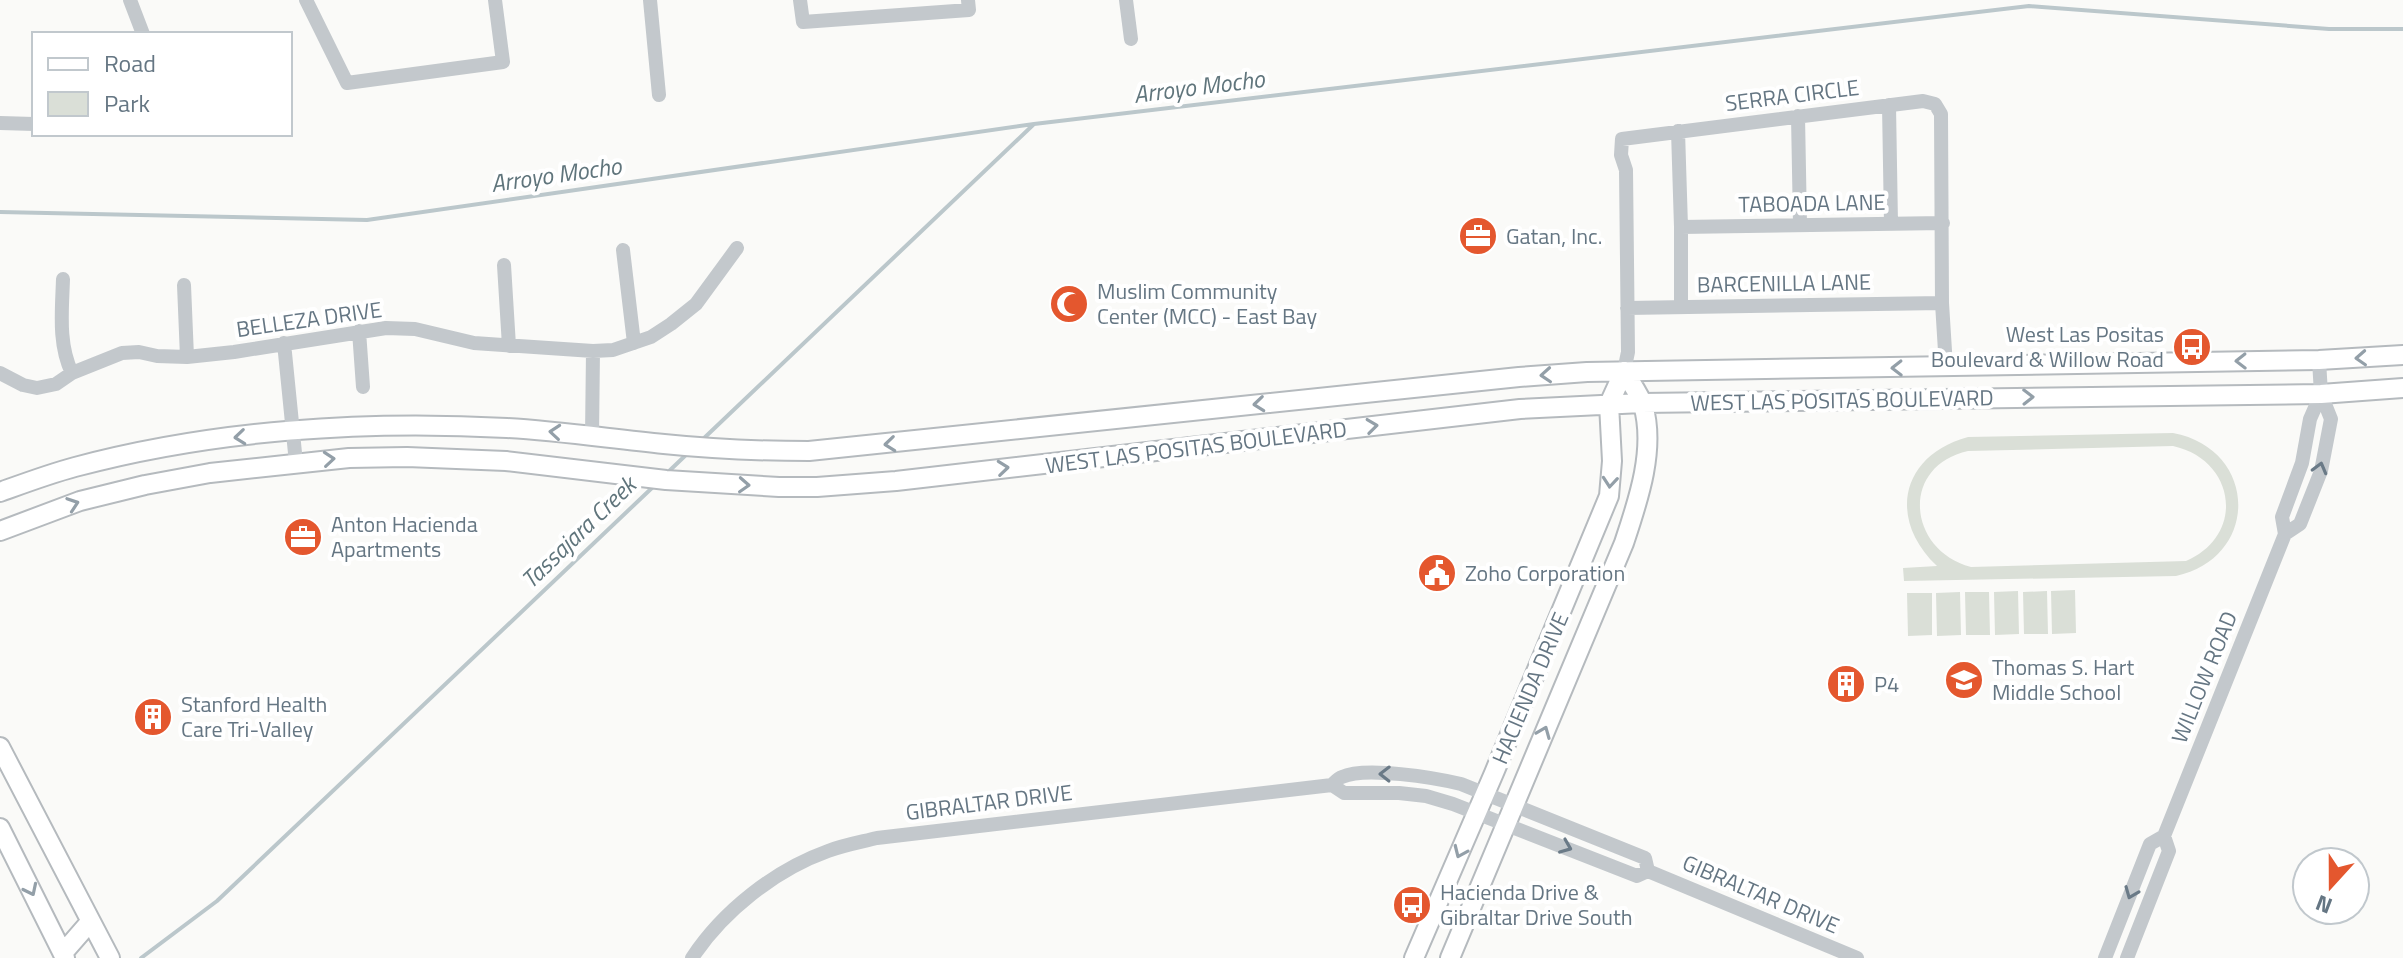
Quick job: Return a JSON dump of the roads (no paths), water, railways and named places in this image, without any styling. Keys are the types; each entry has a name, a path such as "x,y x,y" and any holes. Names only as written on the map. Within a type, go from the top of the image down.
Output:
{"main road":[{"name":"WEST LAS POSITAS BOULEVARD","path":"0,492 108,459 207,441 293,431 409,424 510,428 711,448 798,451 871,446 1519,377 1624,371 2319,360 2403,355"},
{"name":"HACIENDA DRIVE","path":"1450,958 1624,543 1637,505 1645,462 1646,431 1642,403 1624,371"},
{"name":"HACIENDA DRIVE","path":"1414,958 1609,496 1612,461 1609,404 1624,371"},
{"name":"WEST LAS POSITAS BOULEVARD","path":"0,531 80,501 145,485 210,473 349,458 506,461 666,480 817,487 896,481 1520,409 1642,403 2321,394 2403,388"},
{"path":"0,747 109,956"},
{"path":"0,772 26,822 44,842 54,847"},
{"path":"0,828 64,956 90,922"}],"street":[{"path":"130,0 142,32"},
{"path":"306,0 347,83 503,62 495,0"},
{"path":"650,0 659,95"},
{"path":"800,0 803,22 969,10 968,0"},
{"path":"1126,0 1131,39"},
{"name":"SERRA CIRCLE","path":"1624,371 1628,352 1626,170 1621,155 1622,139 1923,101 1935,104 1941,114 1942,303 1946,367"},
{"path":"1889,105 1891,224"},
{"path":"1798,116 1800,225"},
{"path":"0,123 32,124"},
{"path":"1678,131 1681,307"},
{"name":"TABOADA LANE","path":"1681,227 1943,223"},
{"name":"BELLEZA DRIVE","path":"0,373 23,385 37,388 56,384 72,373 122,353 187,357 386,328 415,329 474,343 613,350 651,337 696,304 737,248"},
{"path":"623,250 634,343"},
{"path":"504,265 509,346"},
{"path":"63,279 62,340 72,373"},
{"path":"184,285 187,357"},
{"name":"BARCENILLA LANE","path":"1627,308 1942,303"},
{"path":"359,331 363,387"},
{"path":"284,343 296,463"},
{"path":"592,436 593,351"},
{"name":"WILLOW ROAD","path":"2105,958 2150,844 2164,836 2285,534 2300,524 2321,471 2331,419 2321,394 2319,360"},
{"name":"GIBRALTAR DRIVE","path":"692,958 723,919 760,888 804,861 830,850 877,838 1332,785 1342,777 1358,773 1431,777 1461,784 1645,858 1648,871"},
{"name":"GIBRALTAR DRIVE","path":"1332,785 1344,793 1426,796 1477,812 1637,876 1648,871 1857,958"},
{"name":"WILLOW ROAD","path":"2127,958 2169,851 2164,836"}],"waterway":[{"name":"Arroyo Mocho","path":"0,212 367,220 1034,124 2029,6 2329,29 2403,29"},
{"name":"Tassajara Creek","path":"701,441 1033,125"},
{"name":"Tassajara Creek","path":"666,474 688,453"},
{"name":"Tassajara Creek","path":"141,958 217,901 654,486"}],"place":[{"name":"Gatan, Inc.","path":"1478,236"},
{"name":"Muslim Community Center (MCC) - East Bay","path":"1069,304"},
{"name":"West Las Positas Boulevard & Willow Road","path":"2192,347"},
{"name":"Anton Hacienda Apartments","path":"303,537"},
{"name":"Zoho Corporation","path":"1437,573"},
{"name":"Thomas S. Hart Middle School","path":"1964,680"},
{"name":"P4","path":"1846,684"},
{"name":"Stanford Health Care Tri-Valley","path":"153,717"},
{"name":"Hacienda Drive & Gibraltar Drive South","path":"1412,905"}]}
